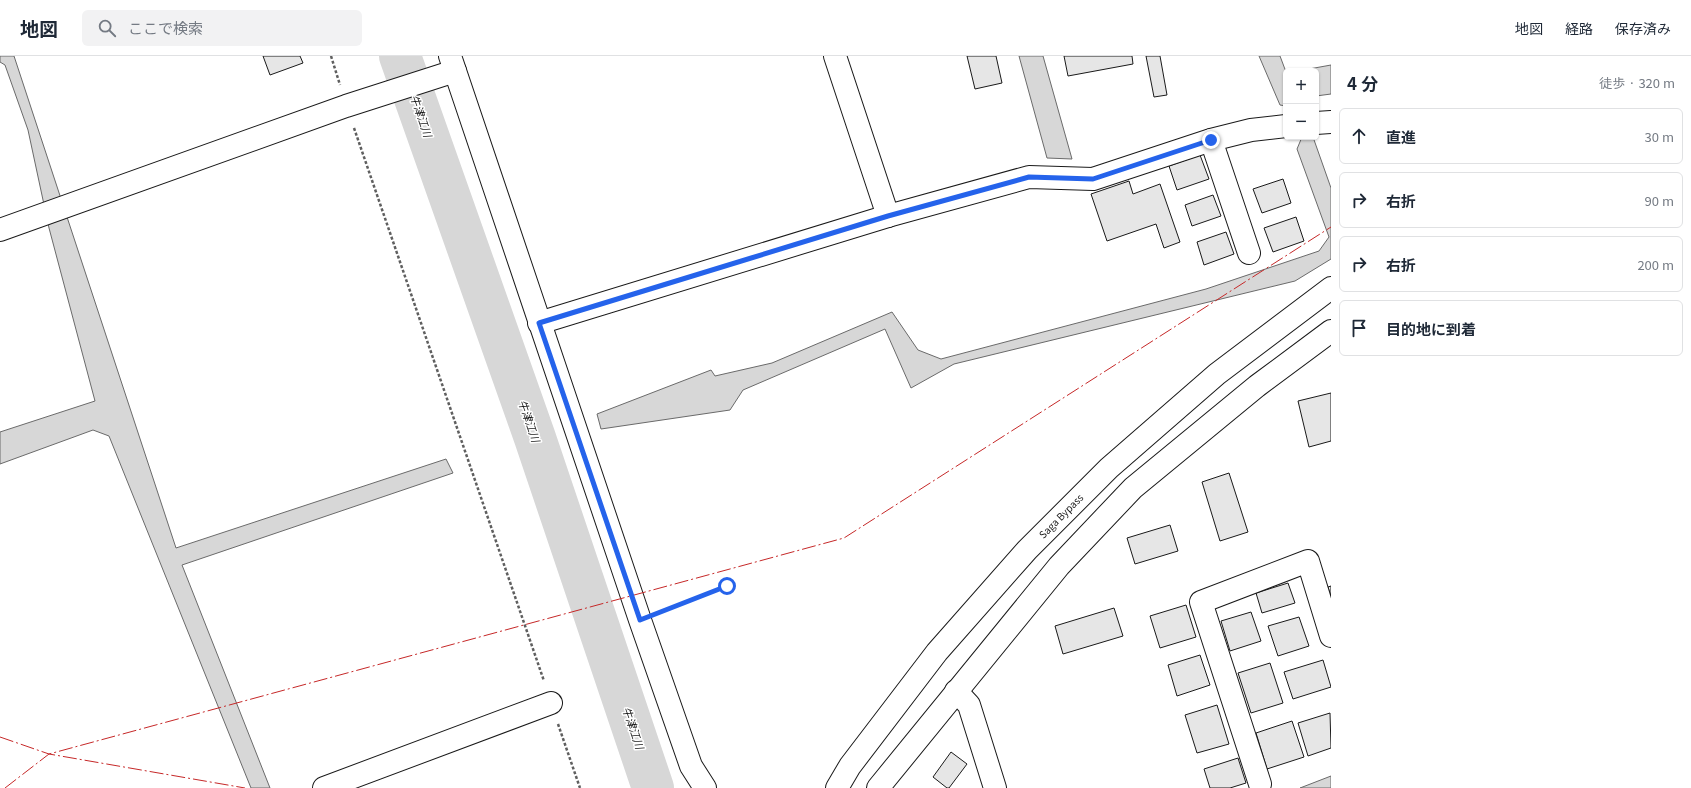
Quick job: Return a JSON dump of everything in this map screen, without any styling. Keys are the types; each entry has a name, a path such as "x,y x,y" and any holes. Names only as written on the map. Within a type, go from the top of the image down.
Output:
{"main road":[{"path":"835,56 888,216"},
{"path":"0,230 346,106 453,63 539,323 640,620 691,766 705,788"},
{"path":"1319,123 1331,122"},
{"path":"539,323 888,216 1029,177 1093,179 1211,140 1251,130 1283,126"},
{"path":"1211,140 1249,253"},
{"name":"Saga Bypass","path":"837,788 850,766 937,652 1027,550 1109,468 1217,374 1331,288"},
{"path":"878,788 1059,566 1133,488 1256,386 1331,332"},
{"path":"1260,784 1201,602 1308,561 1323,577 1331,636"},
{"path":"956,691 969,705 995,788"},
{"path":"324,788 551,703"}],"path":[{"path":"331,56 346,106 580,788"},
{"path":"640,620 727,586"}],"shaded area":[{"path":"0,56 14,56 176,548 446,459 453,473 182,565 270,788 251,788 109,436 93,430 0,464 0,432 95,401 49,228 28,130 5,65 0,62"},
{"path":"1019,56 1043,56 1072,159 1047,158"},
{"path":"1259,56 1280,56 1284,68 1283,68 1283,106 1280,105"},
{"path":"1331,65 1331,94 1319,96 1319,68 1314,68"},
{"path":"1301,140 1314,140 1331,188 1331,259 1295,281 954,364 911,388 885,329 743,390 730,410 601,429 597,414 711,370 715,376 772,363 892,312 918,350 941,359 1206,289 1319,251 1329,237 1297,149"},
{"path":"1331,776 1331,788 1300,788"}],"building":[{"path":"263,56 300,56 303,63 270,75"},
{"path":"967,56 996,56 1002,83 975,89"},
{"path":"1064,56 1132,56 1133,64 1068,76"},
{"path":"1146,56 1160,56 1167,95 1154,97"},
{"path":"1200,155 1209,179 1177,190 1169,166"},
{"path":"1283,179 1291,203 1262,213 1253,189"},
{"path":"1129,181 1133,194 1160,184 1180,242 1164,248 1156,224 1107,241 1091,194"},
{"path":"1213,195 1221,216 1192,226 1185,205"},
{"path":"1296,217 1304,241 1273,252 1264,228"},
{"path":"1226,232 1234,254 1204,265 1197,242"},
{"path":"1331,393 1331,441 1309,447 1298,401"},
{"path":"1229,473 1248,532 1220,541 1202,482"},
{"path":"1170,525 1178,551 1135,564 1127,538"},
{"path":"1288,583 1295,603 1262,613 1256,593"},
{"path":"1331,586 1331,597 1328,587"},
{"path":"1186,605 1196,637 1160,648 1150,616"},
{"path":"1114,608 1123,636 1063,654 1055,626"},
{"path":"1251,612 1261,641 1230,651 1221,621"},
{"path":"1299,617 1309,646 1278,656 1268,626"},
{"path":"1200,655 1210,685 1177,696 1168,665"},
{"path":"1323,660 1331,687 1293,699 1284,672"},
{"path":"1270,663 1283,703 1251,713 1238,673"},
{"path":"1217,705 1229,744 1197,753 1185,715"},
{"path":"1330,713 1331,748 1308,756 1298,723"},
{"path":"1292,721 1304,757 1267,769 1256,733"},
{"path":"951,752 967,764 949,788 947,788 933,777"},
{"path":"1238,758 1246,783 1230,788 1210,788 1204,769"}],"waterway":[{"name":"牛津江川","path":"400,56 535,438 653,788"}],"power":[{"path":"5,788 49,754 844,538 1331,227"},
{"path":"0,737 49,754 245,788"}],"route":[{"path":"727,586 640,620 539,323 888,216 1029,177 1093,179 1211,140"}]}
